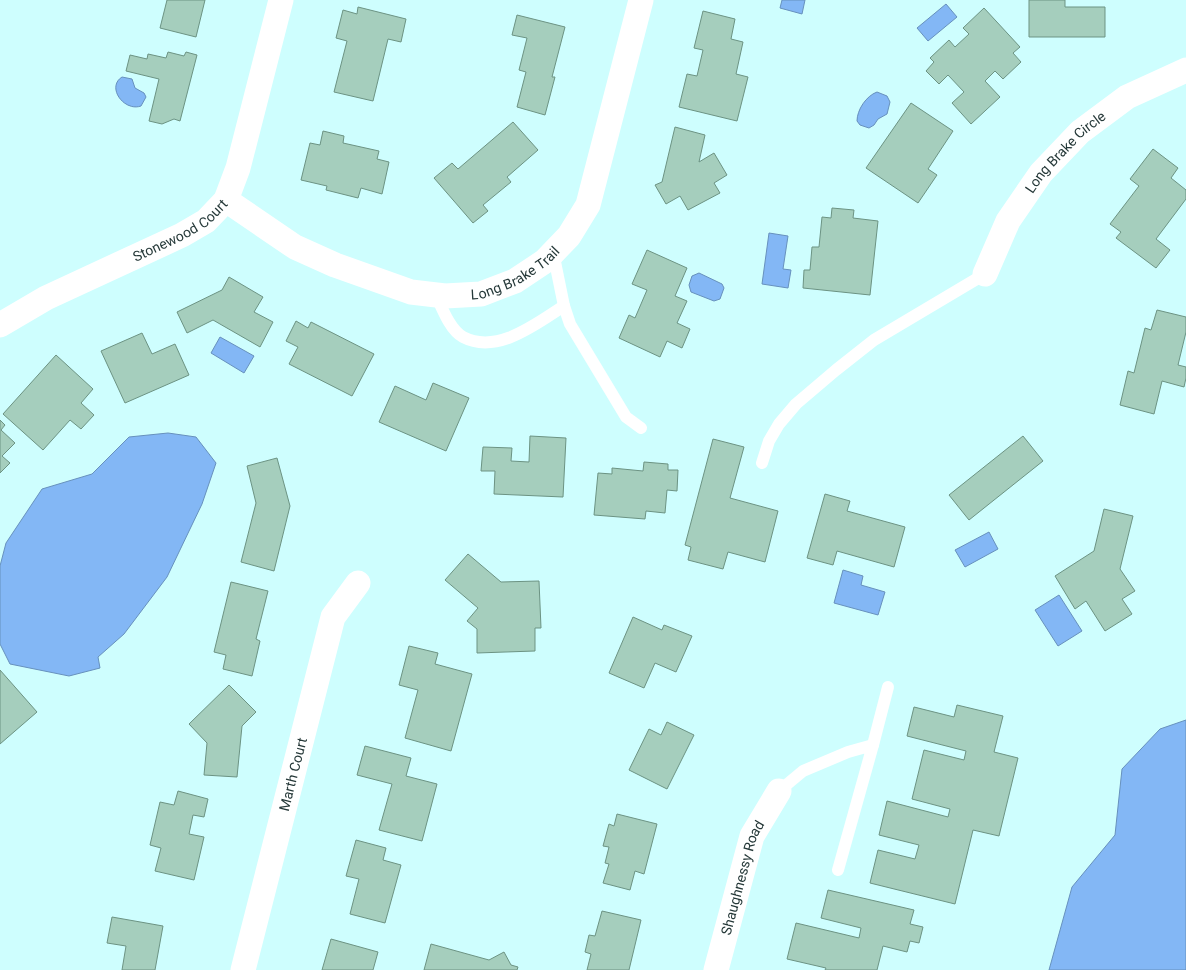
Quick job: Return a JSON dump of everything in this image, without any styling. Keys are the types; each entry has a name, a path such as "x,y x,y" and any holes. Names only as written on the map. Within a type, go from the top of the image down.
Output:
{"street":[{"name":"Stonewood Court","path":"0,325 46,298 182,235 206,221 226,200 238,168 281,0"},
{"name":"Long Brake Trail","path":"226,200 296,247 335,265 411,292 445,296 481,294 515,281 544,261 569,236 588,205 641,0"},
{"name":"Long Brake Circle","path":"985,274 1008,222 1041,173 1080,132 1127,98 1186,70"},
{"name":"Marth Court","path":"243,970 333,617 358,583"},
{"name":"Shaughnessy Road","path":"716,970 752,836 779,791"}],"lane":[{"path":"553,252 564,306 570,324 626,417 641,428"},
{"path":"762,464 768,440 796,404 874,340 985,274"},
{"path":"436,295 448,320 461,336 481,342 504,340 524,331 564,306"},
{"path":"838,870 888,687"},
{"path":"779,791 803,771 848,752 873,745"}],"water":[{"path":"782,0 805,0 802,14 780,8"},
{"path":"946,4 957,17 928,41 917,28"},
{"path":"122,77 132,79 135,88 144,93 146,97 141,106 129,105 119,98 116,87"},
{"path":"877,92 887,96 890,102 887,114 878,119 869,128 860,125 857,117 860,108 869,97"},
{"path":"769,233 788,236 783,269 791,270 788,288 762,284"},
{"path":"699,273 722,284 724,288 720,299 714,301 691,292 689,285 692,276"},
{"path":"220,337 254,356 244,373 211,353"},
{"path":"168,433 196,437 216,463 202,504 167,577 124,634 98,657 100,668 69,676 10,664 0,644 0,566 6,543 42,489 92,474 129,437"},
{"path":"989,532 998,549 965,567 955,550"},
{"path":"843,570 863,576 861,585 885,592 878,615 834,603"},
{"path":"1059,595 1082,631 1058,646 1035,610"},
{"path":"1186,720 1186,970 1049,970 1072,887 1115,835 1122,769 1160,729"}],"building":[{"path":"167,0 205,0 196,37 160,28"},
{"path":"1029,0 1065,0 1065,7 1105,7 1105,37 1029,37"},
{"path":"358,7 406,19 401,42 388,39 373,101 334,92 347,41 336,38 343,10 357,14"},
{"path":"984,8 1020,47 1013,53 1021,62 1003,79 995,71 985,81 1000,97 971,124 952,103 964,92 948,75 939,84 926,71 934,62 930,58 949,40 955,47 969,34 963,28"},
{"path":"703,11 735,19 731,39 743,42 736,74 748,77 737,121 679,107 687,74 697,76 703,50 694,48"},
{"path":"517,15 565,27 552,77 555,77 545,115 517,107 526,72 519,70 527,38 512,35"},
{"path":"168,52 184,56 186,52 197,55 180,121 174,119 162,124 149,121 159,79 126,71 130,55 147,59 148,54 166,58"},
{"path":"911,103 953,131 928,169 937,175 918,203 866,168"},
{"path":"513,122 538,150 507,177 511,182 483,205 488,211 473,223 434,178 452,163 458,169"},
{"path":"675,127 705,135 699,162 714,153 727,175 714,183 720,193 688,210 680,196 666,204 655,185 662,182"},
{"path":"323,131 344,136 343,143 379,151 377,159 389,162 382,194 361,188 358,198 326,190 327,186 301,180 310,143 320,145"},
{"path":"1153,149 1178,168 1171,178 1186,190 1186,199 1156,239 1170,250 1156,268 1116,238 1121,232 1110,224 1139,186 1130,179"},
{"path":"832,208 854,210 853,218 878,221 870,295 803,288 804,270 810,270 812,247 819,247 822,217 831,218"},
{"path":"647,250 687,268 675,296 687,301 677,323 690,329 682,348 667,341 660,357 619,338 629,315 635,318 647,290 632,284"},
{"path":"229,277 263,297 254,312 273,322 260,347 213,320 187,333 177,312 222,290"},
{"path":"1157,310 1186,317 1186,332 1178,365 1186,367 1186,378 1184,387 1162,381 1154,414 1120,405 1128,371 1134,373 1145,328 1151,330"},
{"path":"296,321 308,328 311,322 374,354 352,396 289,364 298,347 286,341"},
{"path":"142,333 152,354 175,344 189,375 125,403 101,351"},
{"path":"56,355 93,389 81,403 94,415 81,429 70,420 43,450 3,414"},
{"path":"433,383 469,398 446,451 379,422 395,386 426,400"},
{"path":"0,420 5,425 1,430 15,443 2,456 10,463 0,473"},
{"path":"530,436 566,438 563,497 494,494 495,471 481,471 483,447 512,448 511,461 529,462"},
{"path":"1023,436 1043,461 969,520 949,495"},
{"path":"713,439 744,447 730,498 778,511 765,562 728,552 723,569 688,560 691,547 685,545"},
{"path":"277,458 290,506 274,571 241,562 256,503 247,466"},
{"path":"644,462 668,464 668,470 678,470 677,491 667,490 665,513 646,511 645,519 594,515 598,473 612,474 612,468 643,471"},
{"path":"825,494 850,501 847,511 905,527 894,567 837,551 833,565 807,558"},
{"path":"1104,509 1133,516 1120,569 1135,591 1122,599 1132,614 1105,631 1086,601 1075,609 1055,576 1094,551"},
{"path":"468,554 501,582 539,581 541,628 535,628 535,651 477,653 477,629 467,621 478,608 445,580"},
{"path":"231,582 268,591 256,639 260,641 252,676 223,669 226,655 214,652"},
{"path":"633,617 662,630 664,625 692,636 676,672 655,663 644,688 609,673"},
{"path":"409,646 438,653 435,664 472,674 451,751 405,738 418,690 399,685"},
{"path":"0,670 37,712 0,744"},
{"path":"229,685 256,712 242,726 237,777 204,775 207,743 189,724"},
{"path":"957,705 1003,716 994,752 1018,758 999,836 973,830 955,904 870,883 878,850 915,859 919,845 879,835 887,801 948,817 950,809 912,799 924,750 964,760 966,751 907,736 914,707 954,717"},
{"path":"667,722 694,735 667,789 629,770 649,729 661,735"},
{"path":"365,746 411,758 406,776 437,784 422,841 379,830 392,784 357,775"},
{"path":"178,791 208,799 204,817 193,815 189,834 204,837 194,880 155,871 161,848 150,845 160,802 174,805"},
{"path":"617,814 657,824 644,874 635,871 630,890 603,883 609,864 605,863 609,847 603,846 609,824 614,826"},
{"path":"356,840 386,848 383,860 401,865 385,923 350,914 359,879 346,876"},
{"path":"828,890 914,910 910,924 923,927 919,943 910,941 907,952 883,946 877,970 825,970 826,968 787,959 796,923 859,938 861,928 821,918"},
{"path":"602,911 641,920 629,970 587,970 591,954 585,952 589,935 595,936"},
{"path":"112,917 163,926 155,970 122,970 126,946 107,943"},
{"path":"331,939 378,952 373,970 322,970"},
{"path":"431,944 489,960 504,952 511,965 518,967 517,970 424,970"}]}
